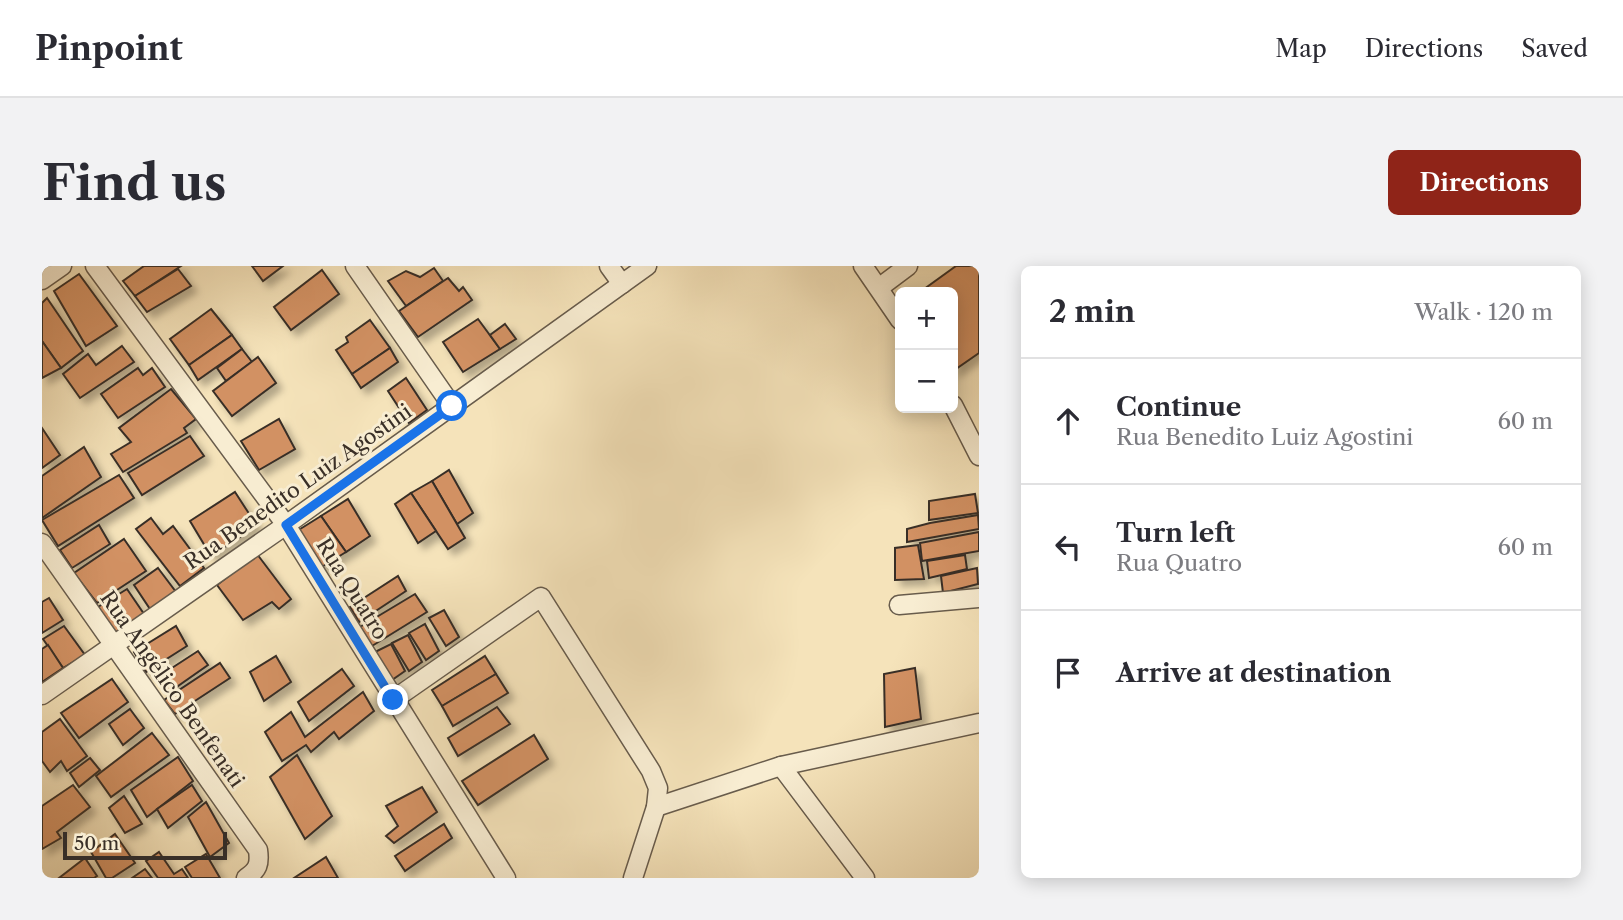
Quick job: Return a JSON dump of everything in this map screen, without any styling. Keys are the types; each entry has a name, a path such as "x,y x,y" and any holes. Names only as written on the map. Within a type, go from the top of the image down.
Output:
{"street":[{"path":"42,280 62,266"},
{"name":"Rua Quatro","path":"95,266 286,525 506,878"},
{"path":"355,266 452,406"},
{"path":"609,266 622,284"},
{"name":"Rua Benedito Luiz Agostini","path":"42,695 286,525 647,266"},
{"path":"863,266 895,312"},
{"path":"880,287 908,266"},
{"path":"957,413 979,456"},
{"name":"Rua Angélico Benfenati","path":"42,543 258,850 260,863 255,872 246,878"},
{"path":"393,700 541,597 651,771 658,788 656,807 633,878"},
{"path":"899,606 979,598"},
{"path":"656,807 781,766 979,723"},
{"path":"781,766 865,878"}],"building":[{"path":"144,266 181,266 135,296 123,281"},
{"path":"252,266 283,266 263,281"},
{"path":"956,266 979,266 979,353 958,368 958,287 927,287"},
{"path":"434,268 443,281 406,306 388,281 406,271 420,277"},
{"path":"178,269 191,286 147,312 135,296"},
{"path":"322,270 339,294 291,330 274,307"},
{"path":"79,274 117,326 86,346 54,291"},
{"path":"448,278 459,291 463,287 472,300 418,337 399,311"},
{"path":"47,298 83,351 61,368 42,341 42,303"},
{"path":"211,309 232,335 189,365 170,339"},
{"path":"478,319 500,349 463,372 443,342"},
{"path":"370,320 390,348 352,374 336,350 348,342 346,337"},
{"path":"505,324 516,339 500,349 490,335"},
{"path":"232,335 242,349 198,380 189,365"},
{"path":"42,341 61,368 42,378"},
{"path":"122,346 134,362 80,398 63,374 88,354 96,365"},
{"path":"390,348 398,362 361,388 352,374"},
{"path":"242,349 252,362 226,381 217,368"},
{"path":"258,357 276,383 232,416 213,391"},
{"path":"138,368 143,375 152,368 165,387 118,418 101,394"},
{"path":"406,378 427,410 409,423 388,391"},
{"path":"171,389 196,419 184,428 187,433 123,472 111,454 131,442 119,428"},
{"path":"279,419 295,449 259,470 241,441"},
{"path":"42,428 60,455 42,468"},
{"path":"190,436 204,456 142,495 128,473"},
{"path":"84,447 101,477 42,518 42,476"},
{"path":"449,470 473,513 457,524 432,481"},
{"path":"119,475 134,498 58,546 42,520"},
{"path":"432,481 465,538 448,549 411,493"},
{"path":"235,492 257,526 211,556 190,521"},
{"path":"411,493 436,531 418,543 395,504"},
{"path":"975,494 978,513 929,520 929,501"},
{"path":"348,499 370,536 346,552 321,516"},
{"path":"978,515 979,529 907,542 907,529"},
{"path":"321,516 346,552 320,568 297,531"},
{"path":"151,518 163,534 173,526 204,568 180,586 136,529"},
{"path":"99,525 110,544 72,568 60,550"},
{"path":"979,532 979,551 922,561 920,543"},
{"path":"124,539 146,571 97,603 74,573"},
{"path":"918,545 924,579 895,580 895,548"},
{"path":"257,554 291,599 279,609 272,602 243,620 217,585"},
{"path":"965,555 967,569 929,578 927,561"},
{"path":"158,568 176,592 150,609 134,585"},
{"path":"977,568 978,584 943,593 941,576"},
{"path":"398,576 406,591 359,622 350,607"},
{"path":"127,589 144,614 115,633 98,607"},
{"path":"415,594 427,612 372,646 360,627"},
{"path":"49,598 63,620 42,633 42,602"},
{"path":"444,610 459,637 446,646 429,618"},
{"path":"425,624 439,651 426,660 409,633"},
{"path":"64,626 85,655 63,668 43,639"},
{"path":"176,626 187,646 146,672 134,652"},
{"path":"408,635 422,662 409,671 392,643"},
{"path":"391,644 405,671 392,680 375,652"},
{"path":"48,645 63,668 42,682 42,649"},
{"path":"198,651 208,665 168,693 158,677"},
{"path":"276,656 291,682 264,701 250,672"},
{"path":"485,656 496,674 442,706 432,690"},
{"path":"220,663 230,678 175,714 164,700"},
{"path":"915,668 921,719 885,727 884,674"},
{"path":"342,669 354,686 309,721 298,702"},
{"path":"496,674 508,693 453,726 442,706"},
{"path":"112,679 128,702 79,738 61,713"},
{"path":"363,692 374,711 339,739 334,732 311,752 306,745 282,761 265,732 291,712 305,737"},
{"path":"497,707 510,724 458,756 448,738"},
{"path":"130,709 144,728 123,745 109,724"},
{"path":"60,719 87,756 67,771 61,761 50,772 42,761 42,732"},
{"path":"152,733 169,755 111,797 96,776"},
{"path":"534,735 548,759 478,805 462,781"},
{"path":"297,755 332,816 305,839 270,777"},
{"path":"178,757 193,781 147,817 131,790"},
{"path":"90,758 100,770 79,787 70,773"},
{"path":"73,785 90,807 57,832 61,838 42,849 42,806"},
{"path":"192,785 202,801 168,828 157,809"},
{"path":"422,787 437,812 394,843 386,836 398,826 386,806"},
{"path":"124,796 142,824 125,833 109,808"},
{"path":"206,802 229,843 210,857 188,817"},
{"path":"444,824 452,838 405,871 395,856"},
{"path":"115,834 135,863 112,878 106,878 91,852"},
{"path":"159,852 174,874 182,869 188,878 158,878 146,861"},
{"path":"206,854 220,878 192,878 185,867"},
{"path":"326,857 338,878 294,878"},
{"path":"85,858 97,876 59,878"},
{"path":"145,869 152,878 132,878"}],"route":[{"path":"393,700 286,525 452,406"}]}
